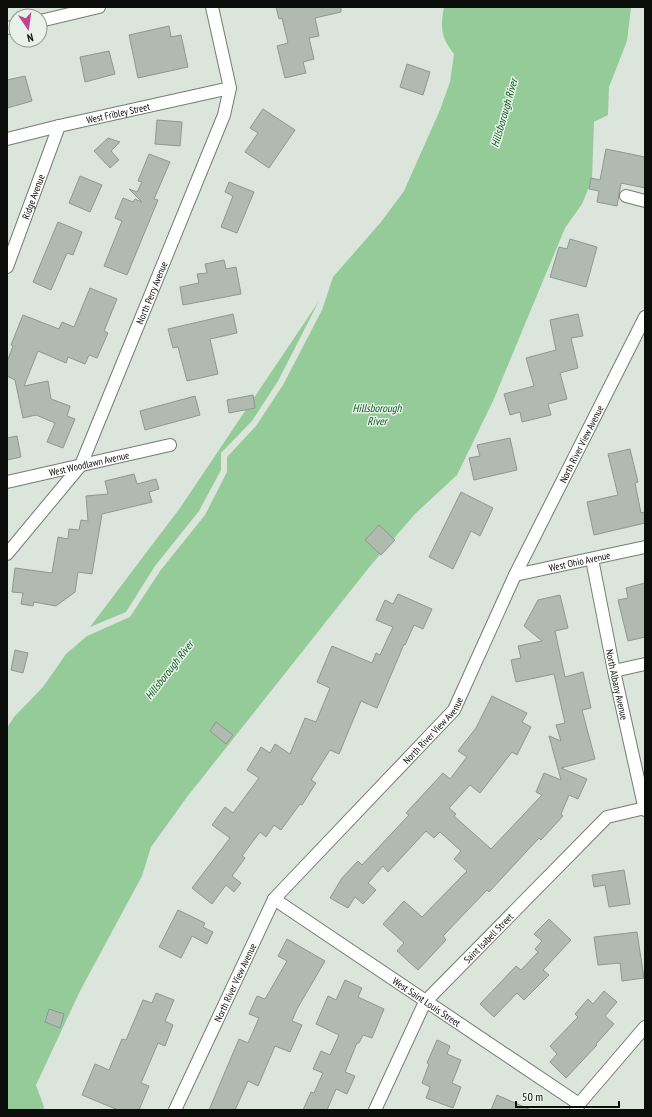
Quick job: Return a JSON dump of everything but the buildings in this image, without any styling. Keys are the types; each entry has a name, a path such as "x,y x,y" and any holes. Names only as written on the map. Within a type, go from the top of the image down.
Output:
{"street":[{"path":"48,19 99,7"},
{"name":"North Perry Avenue","path":"7,554 81,465 224,115 230,88 212,7"},
{"name":"West Fribley Street","path":"7,139 230,88"},
{"name":"Ridge Avenue","path":"7,267 59,126"},
{"path":"626,196 645,201"},
{"name":"North River View Avenue","path":"175,1110 274,899 454,710 515,575 641,332 645,318"},
{"name":"West Woodlawn Avenue","path":"7,482 170,445"},
{"name":"West Ohio Avenue","path":"515,575 645,547"},
{"name":"North Albany Avenue","path":"592,559 614,671 645,809"},
{"path":"614,671 645,664"},
{"name":"Saint Isabell Street","path":"375,1110 425,1002 607,816 645,809"},
{"name":"West Saint Louis Street","path":"274,899 578,1107"},
{"path":"578,1107 645,1028"}],"water":[{"name":"Hillsborough River","path":"444,7 631,7 627,41 609,87 608,115 594,122 592,180 582,204 565,228 493,401 457,475 415,514 371,565 187,797 151,847 142,876 80,991 36,1085 44,1107 43,1110 7,1110 7,728 14,717 43,687 66,654 87,636 130,617 160,571 205,515 227,472 227,457 256,426 283,385 322,310 333,277 381,222 404,191 440,110 450,82 454,54 444,37 442,21"},
{"path":"319,301 278,381 252,421 221,453 221,470 199,511 155,566 126,612 90,627 180,508"}]}
